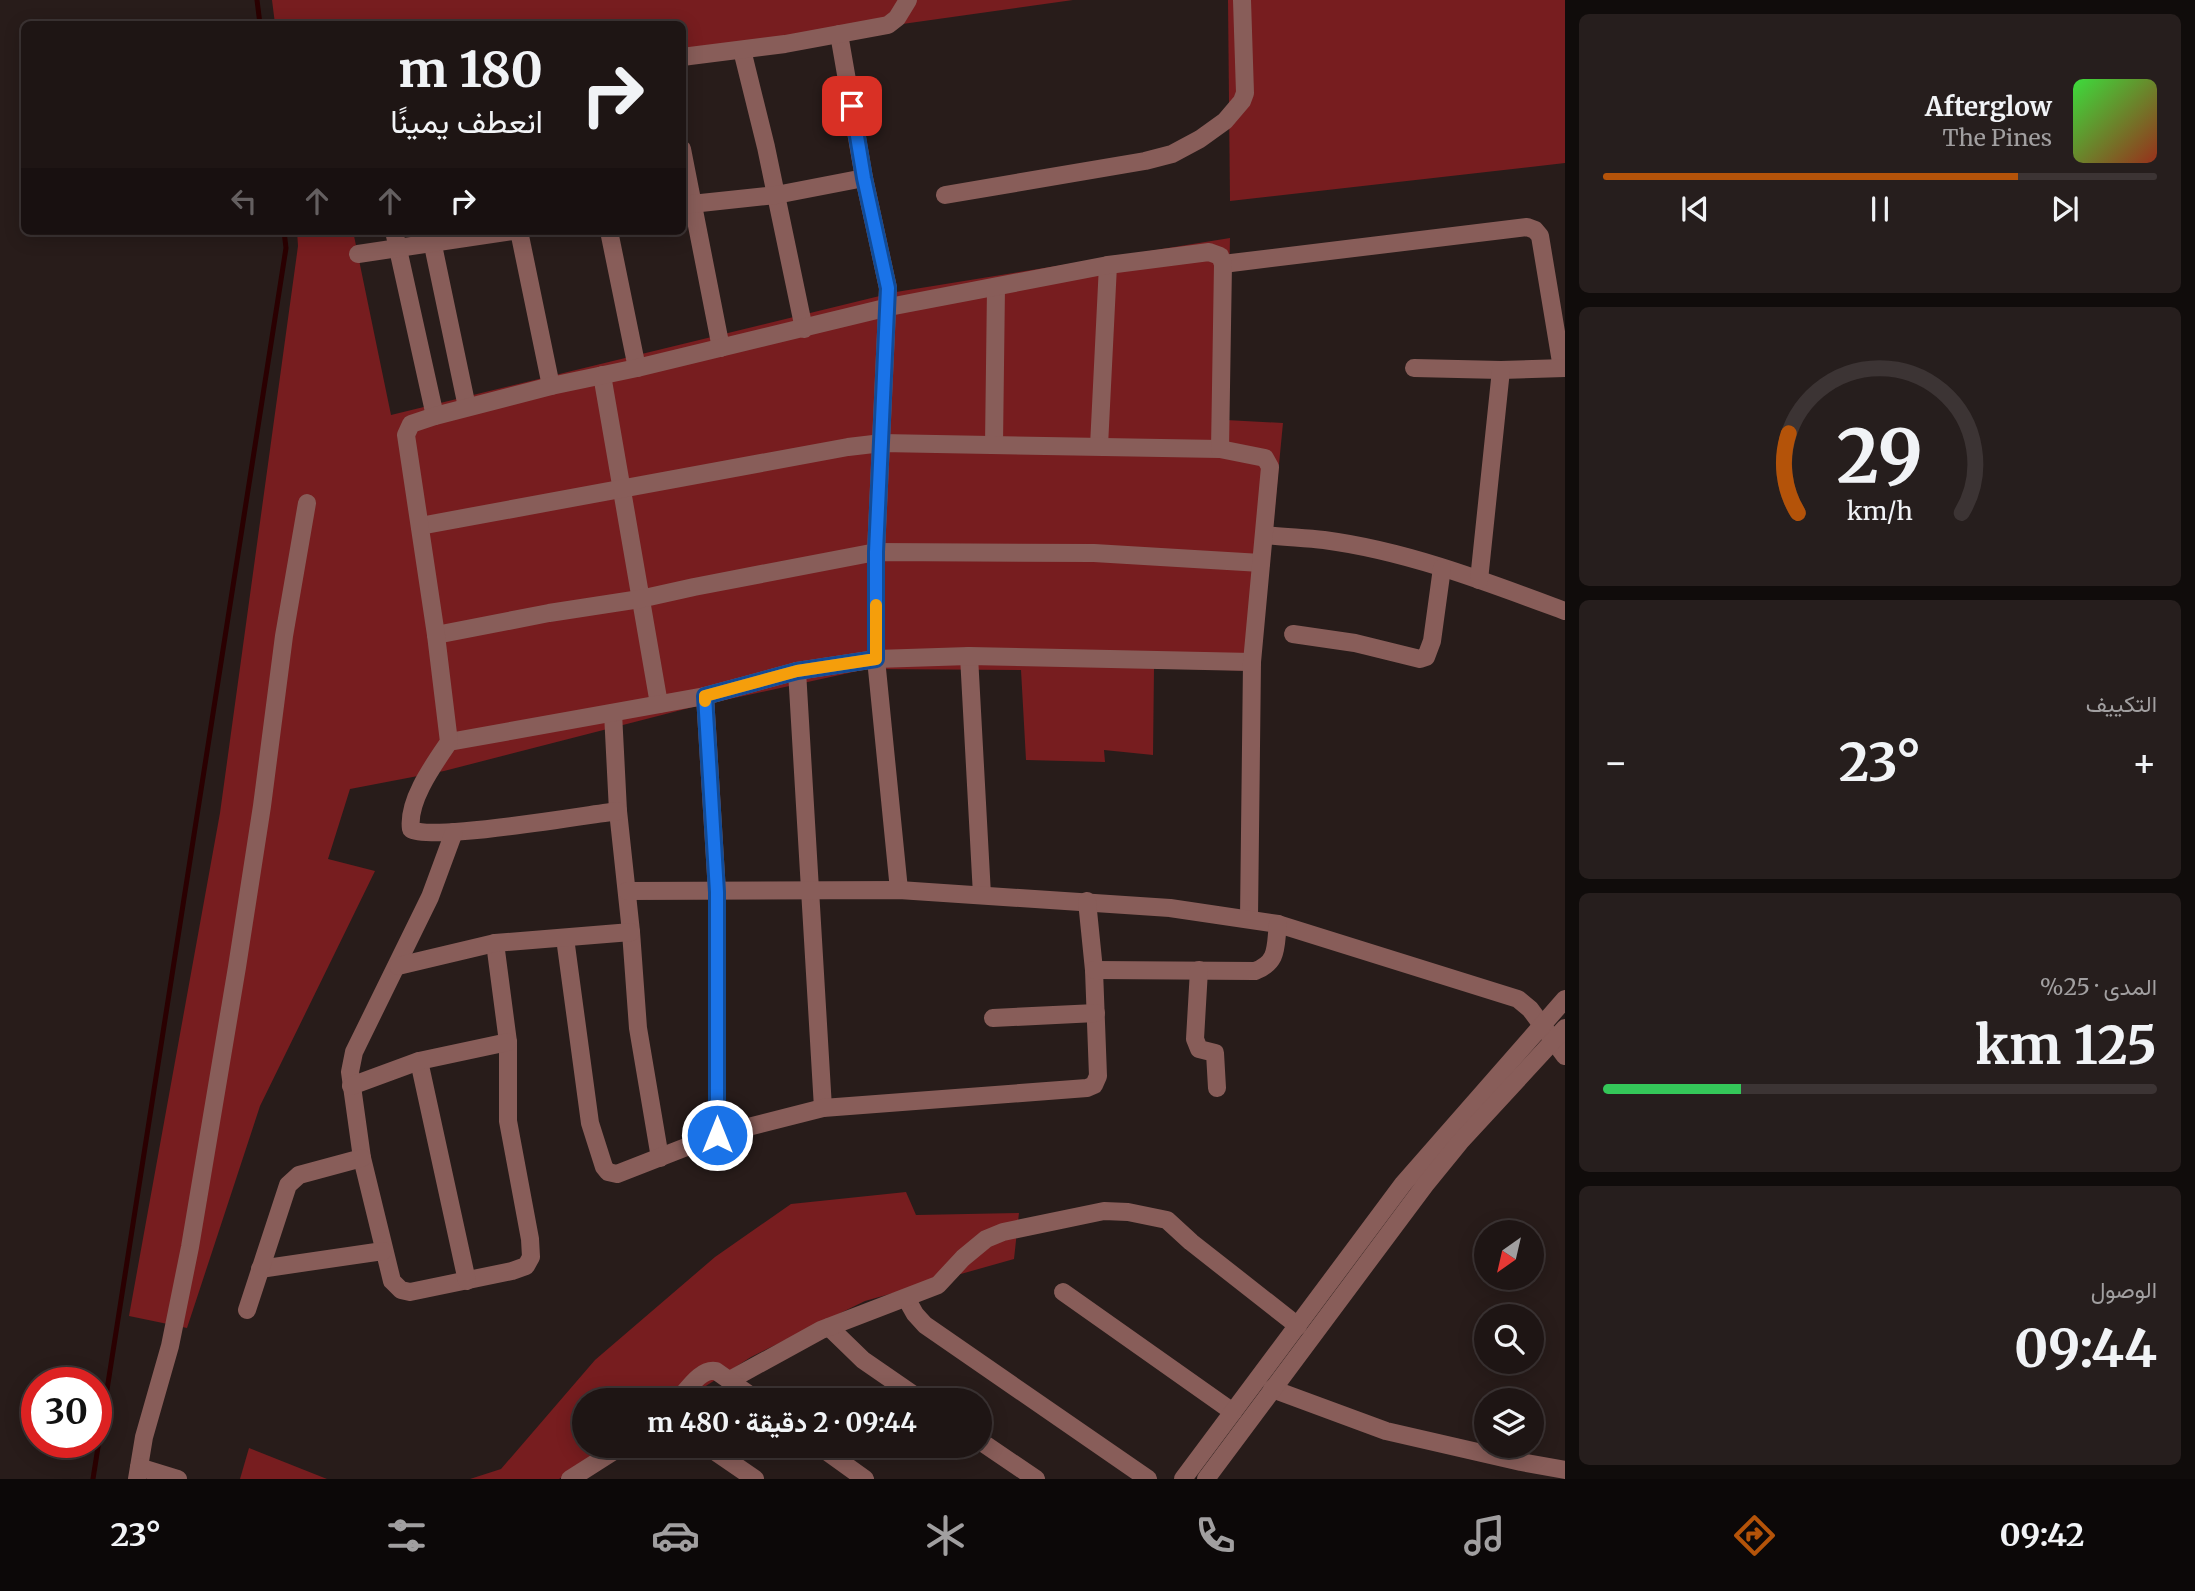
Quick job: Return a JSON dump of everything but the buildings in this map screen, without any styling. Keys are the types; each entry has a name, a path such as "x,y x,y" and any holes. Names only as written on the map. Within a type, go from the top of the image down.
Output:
{"street":[{"path":"686,57 742,50 888,24 897,18 908,0"},
{"path":"945,195 1145,161 1172,154 1200,139 1236,111 1245,93 1242,0"},
{"path":"839,34 864,178 888,288 876,552 876,659 899,890"},
{"path":"742,50 804,329"},
{"path":"688,204 776,195 864,178"},
{"path":"686,186 721,348"},
{"path":"1223,264 1527,227 1535,230 1539,236 1564,368 1415,368"},
{"path":"358,254 395,240 458,235"},
{"path":"520,235 551,386"},
{"path":"610,235 636,368"},
{"path":"431,237 467,407"},
{"path":"395,240 435,416"},
{"path":"618,811 454,832 414,832 410,827 410,818 430,769 449,742 407,429 411,424 551,386 889,307 1108,265 1209,252 1220,256 1223,264 1220,449"},
{"path":"1100,446 1108,265"},
{"path":"994,444 996,286"},
{"path":"1479,580 1502,370"},
{"path":"602,375 659,704"},
{"path":"420,526 621,487 882,443 1220,449 1265,458 1269,463 1265,535 1252,662 1249,918"},
{"path":"178,1479 138,1473 144,1437 170,1346 190,1247 237,967 262,806 284,636 307,503"},
{"path":"1265,535 1325,540 1399,556 1479,580 1565,611"},
{"path":"436,635 640,599 876,552 1094,554 1261,564"},
{"path":"1293,634 1355,643 1420,659 1426,657 1432,641 1442,568"},
{"path":"449,742 705,696 797,671 876,659 969,656 1252,662"},
{"path":"969,656 982,895"},
{"path":"797,671 823,1108"},
{"path":"705,696 717,892 717,1135"},
{"path":"613,713 618,811 638,1028 660,1158"},
{"path":"454,832 430,897 355,1052 350,1072 362,1158 383,1251 392,1281 401,1290 410,1292 467,1281 526,1266 531,1257 508,1121 508,1042 495,943"},
{"path":"627,891 899,890 1087,901 1249,918 1278,924 1518,999 1542,1024 1559,1035 1565,1056"},
{"path":"565,938 590,1123 604,1167 608,1172 617,1174 717,1135 823,1108 1087,1088 1094,1085 1098,1076 1096,1013 1087,901"},
{"path":"1094,970 1255,971 1265,967 1274,956 1278,924"},
{"path":"398,966 495,943 631,932"},
{"path":"1199,970 1195,1040 1199,1049 1215,1054 1217,1088"},
{"path":"1183,1479 1418,1165 1565,999"},
{"path":"993,1018 1096,1013"},
{"path":"1206,1479 1381,1241 1460,1142 1559,1035"},
{"path":"351,1086 419,1060 508,1042"},
{"path":"419,1060 467,1281"},
{"path":"247,1310 288,1185 299,1175 362,1158"},
{"path":"730,1380 829,1327 938,1285 963,1258 986,1239 1095,1212 1128,1212 1167,1220 1298,1326"},
{"path":"260,1269 383,1251"},
{"path":"1063,1292 1233,1412"},
{"path":"906,1298 925,1325 1148,1479"},
{"path":"829,1327 863,1360 904,1388"},
{"path":"689,1388 710,1369 741,1388"},
{"path":"1272,1389 1386,1431 1565,1470"},
{"path":"992,1449 1035,1479"},
{"path":"578,1477 605,1458"},
{"path":"724,1458 755,1479"},
{"path":"836,1458 865,1479"}],"shaded area":[{"path":"272,0 1073,0 686,55 686,21 275,21"},
{"path":"1228,0 1565,0 1565,163 1230,201"},
{"path":"297,235 354,235 391,415 896,292 1230,238 1226,420 1283,423 1259,671 1154,668 1153,755 1104,750 1105,762 1026,760 1021,670 867,669 693,707 444,771 350,789 328,859 375,871 260,1106 187,1328 129,1316 220,813 298,246"},
{"path":"906,1192 916,1215 1019,1213 1014,1259 865,1301 751,1357 703,1388 572,1388 572,1458 593,1458 559,1479 470,1479 501,1469 595,1360 715,1257 791,1204"},
{"path":"249,1448 327,1479 240,1479"}],"waterway":[{"path":"257,0 260,21"},
{"path":"93,1479 286,248 284,235"}],"slow traffic":[{"path":"705,701 705,696 797,671 876,659 876,605"}],"route":[{"path":"717,1135 717,892 705,696 797,671 876,659 876,552 889,307 888,288 864,178 852,106"}]}
